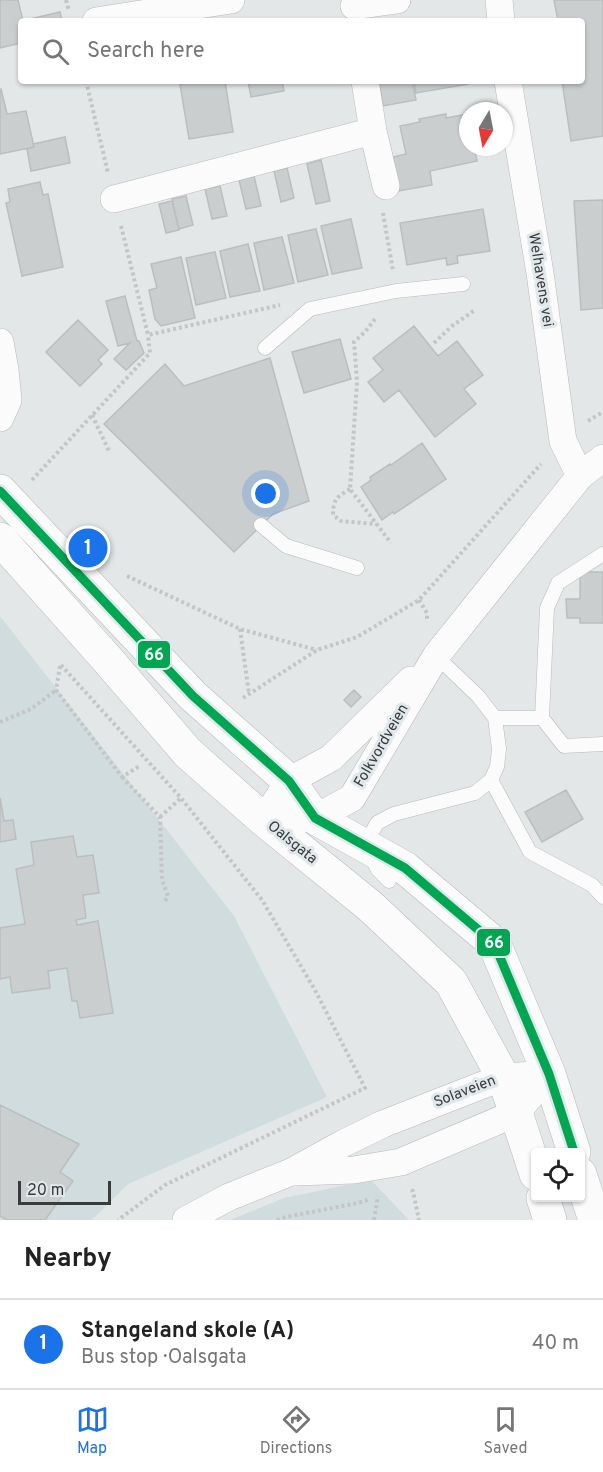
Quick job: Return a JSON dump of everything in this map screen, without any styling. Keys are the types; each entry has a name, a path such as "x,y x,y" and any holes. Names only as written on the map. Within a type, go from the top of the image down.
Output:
{"main road":[{"path":"12,489 193,696 290,781 315,818 405,868 494,943 549,1074 573,1148"},
{"name":"Oalsgata","path":"0,539 188,753 264,820 370,906 451,982 503,1077 531,1159"},
{"path":"585,1188 596,1220"},
{"path":"545,1202 550,1220"}],"street":[{"path":"115,18 231,0"},
{"path":"352,9 398,0"},
{"path":"499,0 501,18"},
{"path":"366,84 373,132 386,186"},
{"name":"Welhavens vei","path":"508,84 540,273 563,441 580,476"},
{"path":"114,199 373,132"},
{"path":"0,342 6,370 8,399 0,418"},
{"name":"Folkvordveien","path":"264,820 290,781 331,758 436,656 580,476 603,458"},
{"name":"Folkvordveien","path":"264,820 315,818 352,798 436,656"},
{"name":"Solaveien","path":"186,1220 229,1197 291,1172 382,1124 503,1077 549,1074"},
{"name":"Solaveien","path":"291,1172 354,1170 401,1162 516,1113 549,1074"}],"lane":[{"path":"265,348 310,309 396,291 463,284"},
{"path":"261,525 286,546 357,568"},
{"path":"603,554 558,583 547,608 542,718 564,746 603,744"},
{"path":"389,881 378,870 370,854 370,836 377,823 394,814 475,793 491,780 497,767 499,749 495,718 478,696 436,656"},
{"path":"495,718 542,718"},
{"path":"491,780 530,852 592,885 603,897"}],"path":[{"path":"12,489 92,415 150,353 148,335 87,84"},
{"path":"386,186 382,207 396,291 365,332 354,342 357,382 350,489 391,543"},
{"path":"148,335 279,305 310,309"},
{"path":"434,343 452,326 475,310"},
{"path":"588,421 603,412"},
{"path":"92,415 110,453"},
{"path":"241,699 317,650 357,637 419,600 546,459"},
{"path":"350,489 338,496 333,505 333,515 341,521 376,524"},
{"path":"126,576 240,629 317,650"},
{"path":"419,600 427,613 427,619 436,626"},
{"path":"240,629 249,694"},
{"path":"0,722 31,709 56,690 61,665 181,798 262,900 315,990 365,1088 165,1185 118,1220"},
{"path":"56,690 122,777 160,817 162,880 168,896 164,903"},
{"path":"122,777 141,765"},
{"path":"160,817 181,798"},
{"path":"406,1187 413,1191 419,1220"},
{"path":"277,1220 358,1203 387,1193"},
{"path":"374,1220 378,1196"}],"shaded area":[{"path":"0,616 234,916 327,1097 128,1184 92,1220 0,1220"},
{"path":"371,1180 409,1220 230,1220 284,1198"}],"building":[{"path":"0,0 18,0 22,18 18,18 18,44 0,48"},
{"path":"554,0 603,0 603,136 571,141 562,84 585,84 585,18 557,18"},
{"path":"60,12 61,18 34,18"},
{"path":"180,84 225,84 233,132 189,139"},
{"path":"249,84 283,84 284,91 251,97"},
{"path":"379,84 413,84 416,100 383,106"},
{"path":"414,84 468,84 416,93"},
{"path":"1,89 7,114 26,111 34,147 0,154"},
{"path":"446,114 446,118 459,116 459,156 476,156 477,161 430,171 432,185 399,191 393,157 406,154 400,126 420,122 419,119"},
{"path":"65,137 70,163 31,171 27,149 34,147 33,144"},
{"path":"321,160 330,201 316,204 307,164"},
{"path":"287,168 294,198 281,202 274,171"},
{"path":"254,176 261,206 246,209 239,180"},
{"path":"40,182 43,195 48,194 63,267 22,276 6,203 10,202 8,189"},
{"path":"220,186 227,216 212,219 205,189"},
{"path":"186,196 193,225 179,230 172,199"},
{"path":"603,200 603,308 581,310 574,201"},
{"path":"172,201 179,230 166,233 159,204"},
{"path":"483,209 490,251 457,256 458,263 447,265 446,258 407,265 400,223"},
{"path":"351,219 362,268 332,274 321,226"},
{"path":"316,229 328,275 298,282 288,235"},
{"path":"282,237 294,283 264,290 254,243"},
{"path":"248,244 260,291 230,297 220,251"},
{"path":"215,252 226,298 196,305 186,258"},
{"path":"181,257 195,318 161,326 155,319 149,290 157,288 151,264"},
{"path":"125,296 137,341 144,353 126,370 114,359 130,343 118,346 106,301"},
{"path":"78,320 108,350 98,360 102,364 80,386 46,352"},
{"path":"414,326 438,356 457,341 483,375 464,389 476,404 435,437 399,390 384,402 368,382 383,370 373,358"},
{"path":"340,339 351,379 304,393 292,352"},
{"path":"270,358 309,501 273,514 234,552 104,424 165,364 184,386"},
{"path":"422,443 446,479 382,520 361,487 371,480 370,477"},
{"path":"580,572 603,572 603,623 580,623 580,618 567,618 566,599 580,599"},
{"path":"354,690 361,697 351,707 344,700"},
{"path":"566,790 583,819 542,842 525,812"},
{"path":"0,798 4,821 13,820 16,839 0,842"},
{"path":"73,836 77,857 93,855 99,893 83,895 86,918 76,920 77,925 98,921 113,1013 80,1018 77,1001 72,1001 67,968 48,971 50,988 12,993 10,977 0,979 0,928 25,924 16,869 34,865 31,842"},
{"path":"0,1105 79,1144 60,1172 73,1181 45,1220 7,1220 0,1216"}],"transit line":[{"name":"66","path":"0,491 193,696 289,781 315,818 405,868 494,943 549,1074 573,1148"}],"place":[{"name":"Stangeland skole (A)","path":"88,548"}]}
